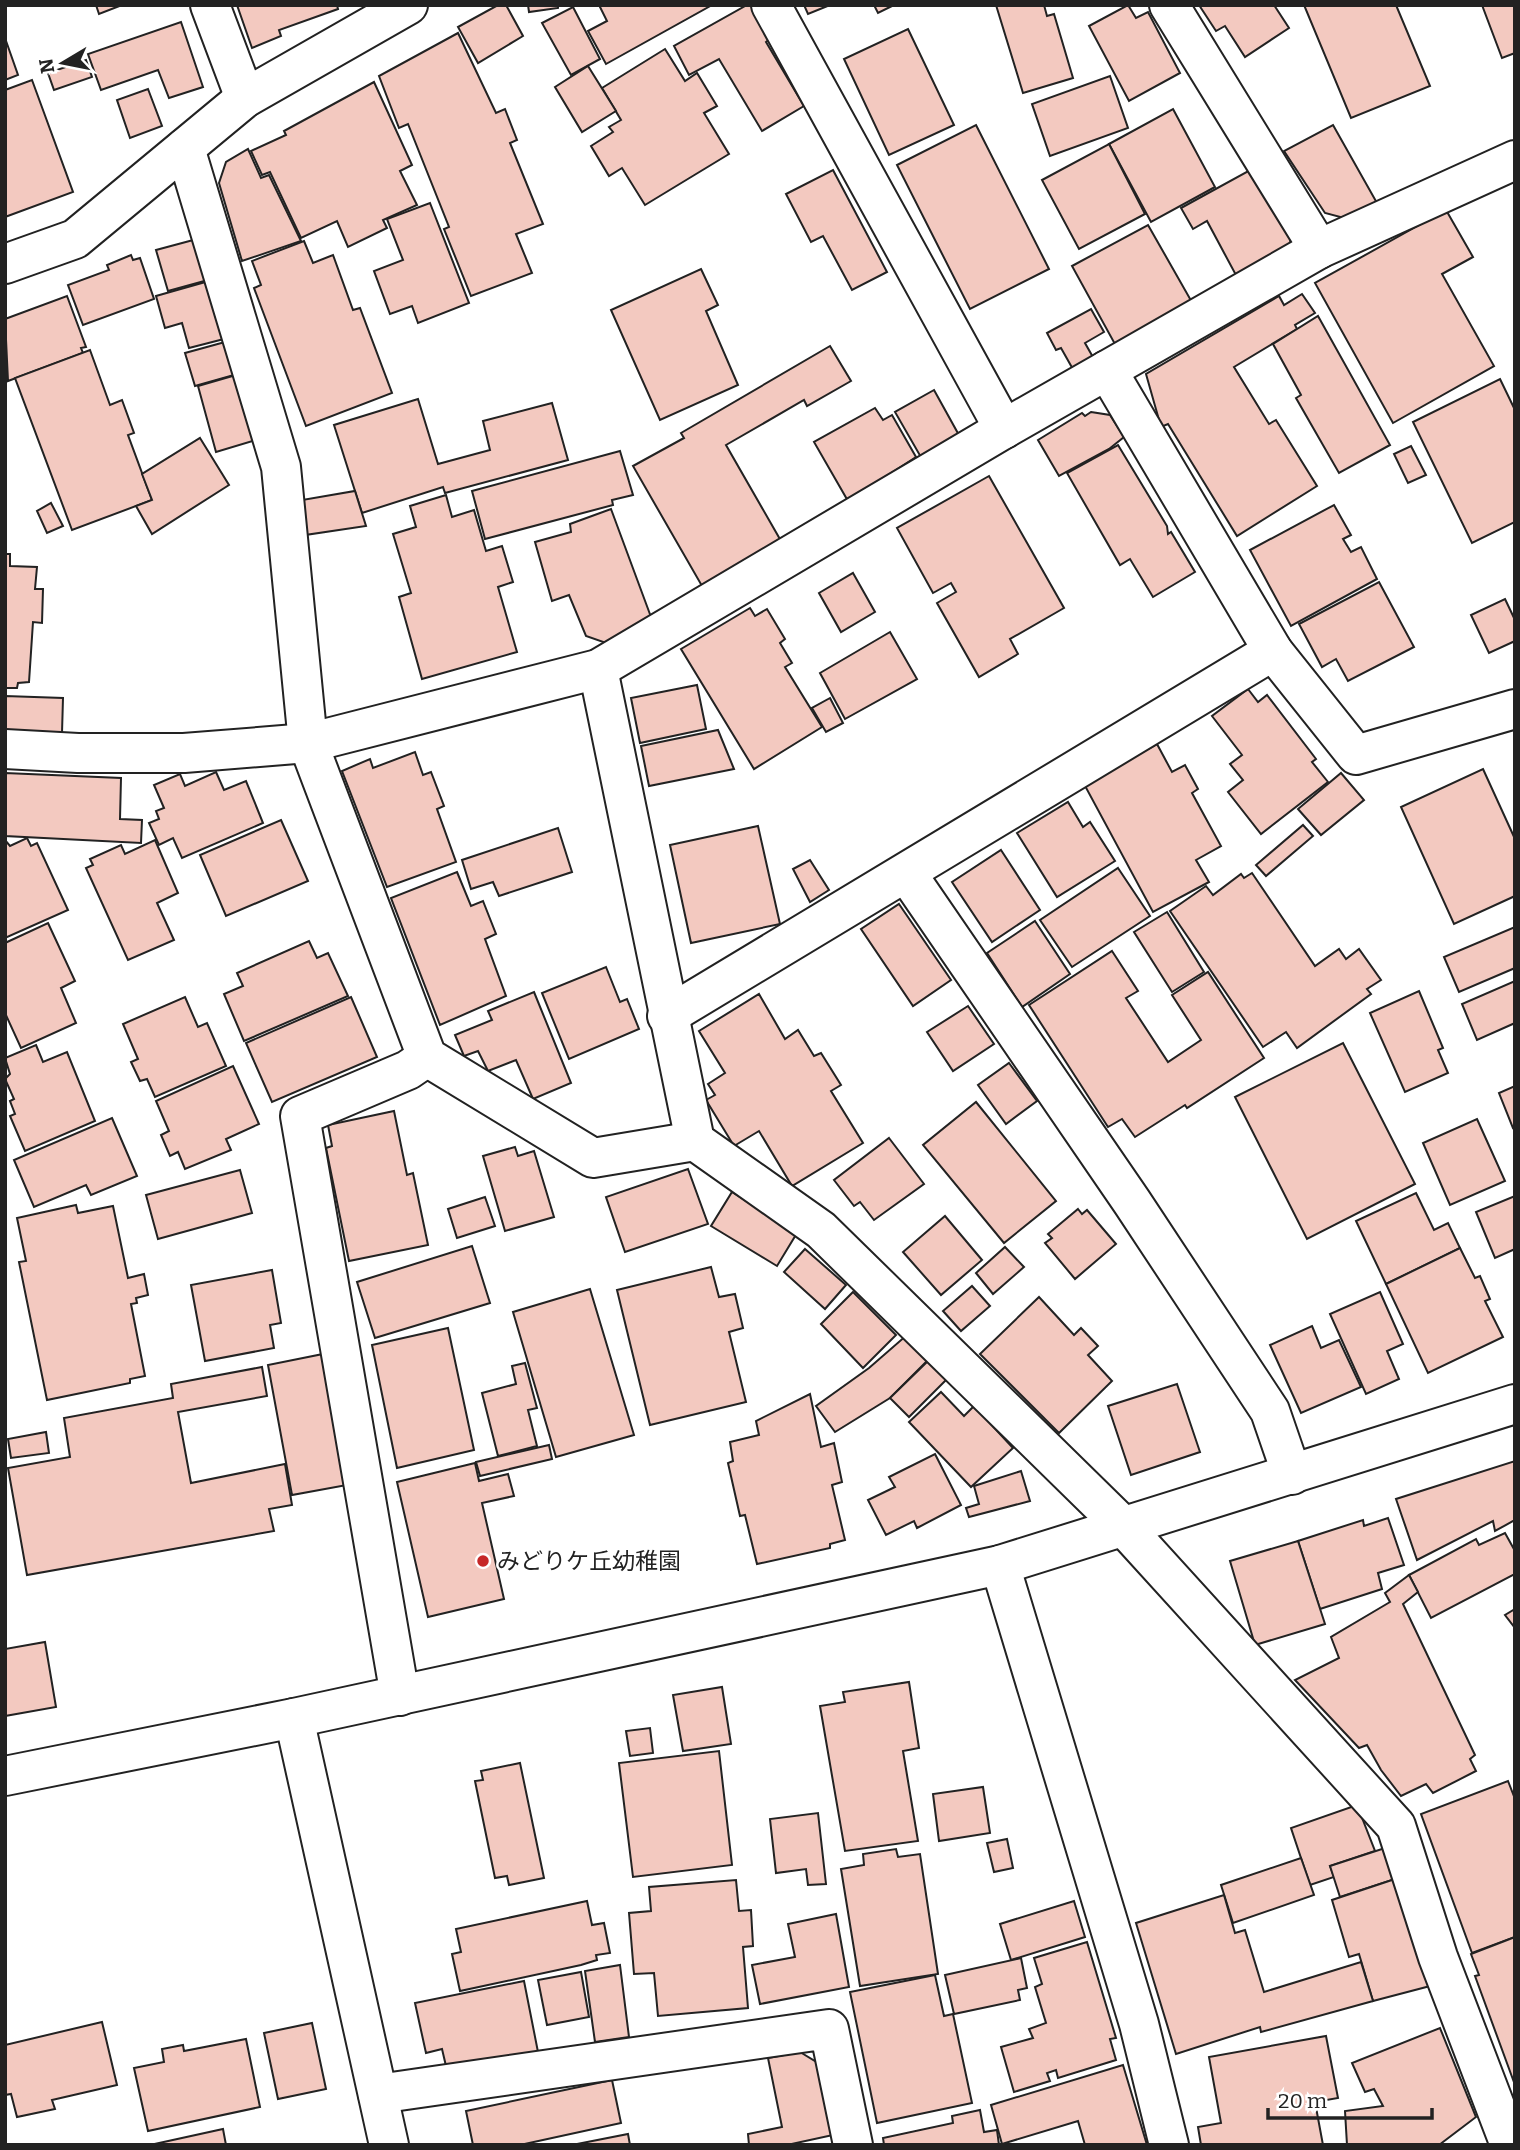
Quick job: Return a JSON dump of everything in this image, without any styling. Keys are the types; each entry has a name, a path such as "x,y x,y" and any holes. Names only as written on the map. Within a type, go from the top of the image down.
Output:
{"street":[{"path":"210,5 245,98"},
{"path":"5,264 75,239 245,98 408,5"},
{"path":"771,5 1004,429"},
{"path":"1169,5 1319,249"},
{"path":"185,148 281,467 308,743 427,1057 593,1157 695,1141"},
{"path":"5,749 78,753 184,753 308,743 598,669 1004,429 1319,249 1515,160"},
{"path":"1107,370 1273,651 1356,755 1515,709"},
{"path":"667,1016 907,874 1273,651"},
{"path":"598,669 667,1016 695,1141 821,1230 1125,1528 1396,1826 1438,1956 1510,2145"},
{"path":"907,874 1132,1202 1270,1410 1292,1475"},
{"path":"400,1696 300,1116 408,1070 427,1057"},
{"path":"5,1776 400,1696 1000,1565 1515,1404"},
{"path":"1000,1565 1139,2024 1170,2145"},
{"path":"294,1718 389,2145"},
{"path":"378,2094 829,2029 853,2145"}],"building":[{"path":"96,5 122,5 99,14"},
{"path":"237,5 337,5 338,9 279,30 281,36 252,48"},
{"path":"498,5 506,5 523,36 478,63 458,27"},
{"path":"528,5 558,5 558,8 529,12"},
{"path":"599,5 712,5 606,64 588,31 607,21"},
{"path":"747,5 752,5 770,39 766,42 804,106 762,131 719,59 689,75 674,46"},
{"path":"804,5 830,5 808,14"},
{"path":"874,5 894,5 878,13"},
{"path":"996,5 1044,5 1047,16 1054,14 1073,78 1023,93"},
{"path":"1128,5 1136,18 1148,12 1180,73 1129,101 1089,26"},
{"path":"1199,5 1274,5 1289,28 1245,57 1225,26 1216,31"},
{"path":"1304,5 1396,5 1430,86 1351,118"},
{"path":"1482,5 1515,5 1515,53 1502,58"},
{"path":"573,7 600,59 571,75 542,23"},
{"path":"181,22 203,87 169,98 158,70 101,90 88,54"},
{"path":"908,29 954,125 889,155 844,59"},
{"path":"458,33 496,113 505,109 517,140 510,143 543,224 516,234 532,273 471,296 444,229 449,227 408,124 399,128 379,76"},
{"path":"5,38 18,75 5,80"},
{"path":"665,49 685,81 697,73 717,106 704,113 729,154 645,205 622,168 609,176 591,146 613,132 609,127 621,120 602,88"},
{"path":"86,60 92,77 54,90 48,73"},
{"path":"588,66 616,111 582,132 555,87"},
{"path":"1110,76 1128,128 1050,156 1032,104"},
{"path":"32,80 73,192 5,217 5,90"},
{"path":"374,82 412,165 400,171 417,205 383,220 387,228 348,247 337,221 301,238 270,172 262,175 251,151 286,135 284,131"},
{"path":"148,89 162,126 130,138 117,100"},
{"path":"1173,109 1215,187 1151,222 1109,144"},
{"path":"976,125 1049,269 970,309 897,165"},
{"path":"1333,125 1377,203 1344,218 1325,213 1284,151"},
{"path":"1109,144 1145,214 1079,249 1042,180"},
{"path":"248,149 261,178 269,175 301,241 242,261 219,183 226,162"},
{"path":"1252,169 1291,228 1290,249 1237,277 1207,221 1193,229 1181,208"},
{"path":"833,170 887,272 852,290 823,236 811,242 786,194"},
{"path":"430,203 469,303 418,323 412,306 390,314 374,271 403,260 387,219"},
{"path":"1446,210 1473,257 1442,274 1494,366 1393,423 1315,283"},
{"path":"1148,225 1193,304 1116,346 1072,266"},
{"path":"197,239 208,280 168,291 156,250"},
{"path":"304,241 313,263 333,255 353,310 360,308 392,393 306,426 254,288 261,285 252,261"},
{"path":"131,255 133,260 140,258 154,299 83,325 68,285 109,270 107,265"},
{"path":"701,269 718,305 706,311 738,385 660,420 611,310"},
{"path":"209,281 224,339 189,348 182,323 165,328 156,296"},
{"path":"1302,294 1315,313 1295,325 1297,329 1234,367 1269,424 1276,420 1317,486 1237,536 1168,424 1161,427 1146,374 1279,296 1284,305"},
{"path":"67,296 86,347 81,348 83,353 8,381 5,319"},
{"path":"1091,309 1104,332 1085,343 1094,359 1074,371 1061,348 1056,350 1047,333"},
{"path":"1318,316 1390,445 1339,473 1296,398 1301,395 1273,344"},
{"path":"225,342 234,375 195,386 185,353"},
{"path":"830,346 851,381 807,406 804,400 726,445 781,541 702,586 633,466 684,438 681,433"},
{"path":"90,350 110,405 122,400 134,433 128,435 152,500 72,530 15,378"},
{"path":"236,375 256,440 216,452 198,386"},
{"path":"1500,379 1515,410 1515,522 1472,543 1413,422"},
{"path":"934,390 960,437 922,459 895,412"},
{"path":"418,399 438,464 490,450 483,421 552,403 568,460 445,493 443,487 362,513 334,425"},
{"path":"875,408 883,420 892,415 916,457 848,501 814,442"},
{"path":"1091,412 1110,415 1124,437 1109,449 1059,476 1038,440 1082,413 1085,416"},
{"path":"200,438 229,485 152,534 136,506 152,500 142,474"},
{"path":"1118,445 1167,526 1168,534 1171,532 1195,572 1153,597 1130,559 1120,565 1067,473"},
{"path":"1411,446 1426,475 1408,483 1394,454"},
{"path":"620,451 633,495 612,500 613,505 485,539 472,491"},
{"path":"989,476 1064,608 1010,639 1018,654 979,677 937,603 956,592 951,583 933,593 897,528"},
{"path":"355,491 366,526 305,535 302,500"},
{"path":"446,495 452,517 474,510 486,551 502,546 513,582 498,587 517,652 422,679 399,597 411,593 393,534 416,527 410,506"},
{"path":"51,503 63,526 47,533 37,511"},
{"path":"1334,505 1351,535 1343,539 1351,552 1361,547 1377,579 1291,626 1250,550"},
{"path":"611,509 651,617 606,643 586,636 569,595 552,601 535,542 571,532 570,524"},
{"path":"5,554 10,554 10,566 37,567 35,589 43,589 42,623 33,622 29,682 18,683 17,688 5,688"},
{"path":"853,573 875,612 841,632 819,593"},
{"path":"1379,582 1414,647 1348,681 1336,659 1322,667 1299,624"},
{"path":"1505,599 1515,620 1515,641 1489,653 1471,615"},
{"path":"750,608 755,616 767,609 785,639 780,643 792,663 785,667 822,727 754,769 681,649"},
{"path":"890,632 917,679 845,719 820,673"},
{"path":"697,685 706,729 640,743 631,698"},
{"path":"1248,689 1258,702 1267,695 1316,759 1312,762 1328,782 1261,834 1228,792 1243,780 1230,764 1242,755 1212,716"},
{"path":"5,696 63,698 62,733 5,730"},
{"path":"830,698 843,723 826,732 812,708"},
{"path":"718,730 734,769 649,786 641,746"},
{"path":"1157,744 1172,772 1185,765 1198,789 1192,793 1221,846 1196,860 1209,882 1153,912 1084,784"},
{"path":"415,752 423,775 431,772 444,806 437,809 456,862 387,887 342,771 370,759 373,768"},
{"path":"1483,769 1515,839 1515,896 1454,924 1401,807"},
{"path":"216,772 224,790 246,781 263,823 182,858 173,838 159,845 149,823 159,819 156,811 164,808 154,785 180,774 185,786"},
{"path":"5,773 121,778 120,819 142,820 141,843 5,836"},
{"path":"1341,773 1364,800 1321,835 1298,809"},
{"path":"1068,802 1083,827 1090,822 1115,861 1057,897 1017,833"},
{"path":"281,820 308,881 226,916 200,855"},
{"path":"1303,825 1313,836 1266,876 1256,865"},
{"path":"758,826 780,924 691,943 670,845"},
{"path":"558,828 572,872 499,896 493,882 471,889 462,860"},
{"path":"27,838 31,846 37,843 68,910 5,938 5,840 10,846"},
{"path":"155,840 178,893 157,903 174,940 128,960 86,868 93,865 90,859 121,845 125,854"},
{"path":"1001,850 1040,910 992,942 952,882"},
{"path":"810,860 829,890 810,902 793,869"},
{"path":"1118,868 1150,916 1072,967 1040,920"},
{"path":"457,872 471,906 483,901 496,934 485,939 506,996 440,1025 391,898"},
{"path":"1252,873 1315,966 1339,949 1346,959 1359,949 1381,980 1367,989 1371,994 1297,1048 1286,1032 1263,1047 1170,911 1206,886 1213,895 1241,874 1244,878"},
{"path":"899,904 951,980 913,1006 861,929"},
{"path":"1167,912 1204,972 1172,992 1134,932"},
{"path":"1035,921 1070,974 1022,1007 987,953"},
{"path":"48,923 75,981 61,988 76,1023 21,1048 5,1013 5,943"},
{"path":"1515,927 1515,968 1459,992 1444,957"},
{"path":"309,941 317,958 328,953 348,996 244,1041 224,994 243,986 237,973"},
{"path":"1112,951 1138,991 1126,998 1168,1062 1201,1040 1172,995 1208,972 1264,1058 1187,1108 1185,1105 1135,1137 1122,1119 1108,1127 1029,1005"},
{"path":"606,967 620,1002 627,999 639,1029 569,1059 542,993"},
{"path":"1515,981 1515,1023 1477,1040 1462,1004"},
{"path":"1419,991 1443,1048 1438,1050 1448,1073 1405,1092 1370,1013"},
{"path":"534,992 571,1083 533,1099 516,1060 488,1071 478,1051 464,1056 455,1035 492,1020 488,1011"},
{"path":"759,994 785,1039 798,1030 814,1056 821,1053 841,1085 831,1091 863,1143 792,1186 759,1131 734,1146 706,1100 715,1095 708,1084 725,1073 699,1031"},
{"path":"185,997 198,1027 207,1023 226,1066 155,1097 147,1079 140,1081 131,1062 138,1059 123,1024"},
{"path":"351,997 377,1057 272,1102 246,1043"},
{"path":"968,1006 994,1044 953,1071 927,1032"},
{"path":"1343,1043 1415,1184 1307,1239 1235,1097"},
{"path":"36,1045 43,1062 67,1052 95,1121 25,1151 10,1116 15,1114 10,1101 14,1099 5,1079 10,1074 5,1058"},
{"path":"1009,1063 1037,1101 1006,1124 978,1085"},
{"path":"233,1066 259,1124 226,1139 231,1150 185,1169 178,1152 170,1156 161,1135 169,1131 156,1101"},
{"path":"1515,1086 1515,1127 1513,1128 1499,1093"},
{"path":"976,1102 1056,1201 1004,1243 923,1145"},
{"path":"394,1111 407,1175 413,1173 428,1245 349,1261 326,1148 332,1146 328,1125"},
{"path":"112,1118 137,1176 91,1195 86,1185 34,1207 14,1160"},
{"path":"1477,1119 1505,1181 1450,1205 1423,1143"},
{"path":"889,1138 924,1184 874,1220 860,1202 854,1206 834,1180"},
{"path":"515,1147 518,1156 534,1151 554,1217 505,1231 483,1156"},
{"path":"688,1169 708,1224 625,1252 606,1197"},
{"path":"240,1170 252,1213 158,1239 146,1195"},
{"path":"732,1192 797,1233 777,1266 711,1226"},
{"path":"1416,1193 1434,1230 1448,1223 1460,1248 1386,1284 1356,1221"},
{"path":"1515,1196 1515,1249 1495,1258 1476,1212"},
{"path":"485,1197 495,1226 457,1238 448,1209"},
{"path":"76,1205 78,1213 113,1206 128,1278 144,1274 148,1295 136,1298 137,1303 131,1304 145,1376 130,1379 130,1383 47,1400 19,1262 26,1261 17,1218"},
{"path":"1078,1209 1082,1214 1087,1210 1116,1244 1075,1279 1045,1243 1052,1238 1048,1234"},
{"path":"945,1216 982,1260 941,1295 903,1252"},
{"path":"472,1246 490,1303 375,1338 357,1282"},
{"path":"1005,1247 1024,1267 993,1294 976,1273"},
{"path":"1460,1248 1475,1278 1480,1276 1490,1299 1485,1301 1503,1337 1428,1373 1386,1284"},
{"path":"805,1249 846,1285 825,1309 784,1272"},
{"path":"711,1267 719,1297 735,1294 743,1328 729,1332 746,1402 650,1425 617,1290"},
{"path":"272,1270 281,1323 270,1325 274,1348 205,1361 191,1285"},
{"path":"972,1286 990,1306 961,1331 943,1311"},
{"path":"590,1289 634,1435 556,1457 513,1312"},
{"path":"853,1292 896,1335 863,1368 821,1324"},
{"path":"1380,1292 1403,1344 1387,1351 1399,1379 1366,1394 1330,1314"},
{"path":"1039,1297 1074,1335 1081,1328 1098,1346 1088,1355 1112,1381 1059,1433 980,1354"},
{"path":"1312,1326 1321,1348 1339,1340 1361,1387 1301,1413 1270,1345"},
{"path":"448,1328 474,1450 397,1468 372,1345"},
{"path":"908,1334 931,1357 890,1398 835,1432 816,1406 869,1368"},
{"path":"323,1354 347,1485 292,1495 268,1365"},
{"path":"930,1359 949,1377 909,1417 890,1398"},
{"path":"525,1363 537,1408 528,1410 537,1446 498,1456 482,1393 516,1384 512,1366"},
{"path":"262,1367 267,1396 178,1412 191,1483 285,1464 292,1505 269,1509 274,1531 27,1575 8,1468 70,1457 64,1418 173,1398 171,1384"},
{"path":"1177,1384 1200,1452 1131,1475 1108,1406"},
{"path":"941,1392 964,1416 974,1406 1013,1448 971,1487 909,1422"},
{"path":"810,1394 821,1447 834,1443 842,1482 832,1485 845,1540 830,1544 830,1548 757,1564 745,1515 740,1516 728,1463 733,1461 730,1442 759,1435 756,1421"},
{"path":"46,1432 49,1453 11,1458 8,1439"},
{"path":"549,1445 552,1459 480,1476 476,1462"},
{"path":"935,1454 961,1505 917,1528 914,1521 886,1535 868,1500 895,1487 889,1477"},
{"path":"1515,1461 1515,1520 1495,1531 1493,1521 1417,1560 1396,1499"},
{"path":"475,1463 479,1481 508,1474 514,1496 482,1503 504,1599 428,1617 397,1482"},
{"path":"1021,1471 1030,1501 969,1517 966,1508 979,1504 974,1486"},
{"path":"1388,1518 1404,1565 1378,1573 1382,1589 1320,1609 1298,1541 1363,1520 1364,1526"},
{"path":"1505,1533 1515,1551 1515,1574 1431,1618 1409,1575 1476,1539 1479,1545"},
{"path":"1298,1541 1325,1624 1255,1645 1230,1561"},
{"path":"1409,1575 1418,1592 1403,1604 1475,1755 1470,1759 1476,1771 1433,1793 1426,1784 1401,1796 1381,1770 1367,1745 1359,1748 1295,1680 1339,1658 1331,1637 1390,1602 1385,1593"},
{"path":"1515,1609 1515,1628 1505,1615"},
{"path":"45,1642 56,1707 5,1716 5,1649"},
{"path":"909,1682 919,1748 903,1751 918,1841 845,1851 820,1706 845,1702 843,1692"},
{"path":"722,1687 731,1744 683,1751 673,1695"},
{"path":"650,1728 653,1753 630,1756 626,1731"},
{"path":"719,1751 732,1865 633,1877 619,1763"},
{"path":"520,1763 544,1878 509,1885 507,1876 495,1878 475,1781 483,1780 481,1771"},
{"path":"1508,1781 1515,1799 1515,1937 1472,1953 1421,1814"},
{"path":"983,1787 990,1833 939,1841 933,1794"},
{"path":"1357,1805 1375,1851 1330,1866 1334,1877 1310,1885 1291,1828"},
{"path":"818,1813 826,1884 808,1885 806,1869 776,1873 770,1819"},
{"path":"1007,1839 1013,1868 994,1872 987,1843"},
{"path":"1385,1848 1395,1879 1340,1897 1330,1866"},
{"path":"896,1849 898,1857 920,1854 938,1974 860,1986 841,1869 864,1865 863,1854"},
{"path":"1301,1858 1314,1895 1233,1923 1221,1885"},
{"path":"1395,1879 1423,1971 1429,1969 1434,1985 1373,2001 1359,1954 1349,1957 1332,1900"},
{"path":"736,1880 739,1911 751,1910 753,1946 743,1947 748,2008 658,2016 654,1973 634,1974 629,1913 651,1911 649,1887"},
{"path":"1224,1895 1235,1933 1245,1930 1264,1992 1361,1962 1373,2001 1261,2032 1260,2027 1176,2054 1136,1923"},
{"path":"587,1901 592,1925 604,1923 610,1953 596,1955 597,1960 581,1965 460,1991 452,1954 461,1952 456,1929"},
{"path":"1074,1901 1085,1937 1011,1960 1000,1924"},
{"path":"836,1914 849,1987 760,2004 752,1965 795,1957 788,1924"},
{"path":"1515,1937 1515,2085 1475,1976 1479,1975 1471,1954"},
{"path":"1087,1942 1116,2038 1110,2039 1116,2060 1058,2078 1056,2070 1047,2073 1050,2081 1014,2092 1001,2047 1033,2038 1029,2029 1046,2023 1035,1987 1042,1984 1034,1958"},
{"path":"1021,1958 1027,1988 1018,1990 1020,2000 954,2014 945,1975"},
{"path":"620,1965 629,2037 595,2042 585,1971"},
{"path":"581,1972 589,2017 547,2025 538,1980"},
{"path":"935,1975 944,2016 953,2014 972,2103 877,2123 850,1992"},
{"path":"524,1981 538,2052 446,2066 442,2049 426,2053 415,2003"},
{"path":"102,2022 117,2085 52,2100 55,2109 17,2117 11,2094 5,2095 5,2045"},
{"path":"312,2023 326,2089 278,2099 264,2033"},
{"path":"1440,2028 1476,2117 1439,2145 1347,2145 1345,2111 1383,2106 1374,2089 1365,2092 1352,2063"},
{"path":"1326,2036 1338,2098 1315,2102 1323,2145 1201,2145 1198,2127 1221,2123 1209,2057"},
{"path":"246,2039 260,2107 148,2131 134,2068 164,2062 162,2049 183,2045 184,2051"},
{"path":"800,2052 818,2063 833,2135 787,2145 749,2145 748,2134 782,2127 768,2058"},
{"path":"1123,2065 1147,2145 1085,2145 1078,2121 1002,2144 991,2105"},
{"path":"612,2080 621,2123 520,2145 473,2145 466,2111"},
{"path":"980,2110 984,2132 997,2130 999,2145 884,2145 883,2138 953,2123 952,2116"},
{"path":"223,2129 226,2145 150,2145"},
{"path":"628,2134 630,2145 572,2145"}],"place":[{"name":"みどりケ丘幼稚園","path":"483,1561"}]}
